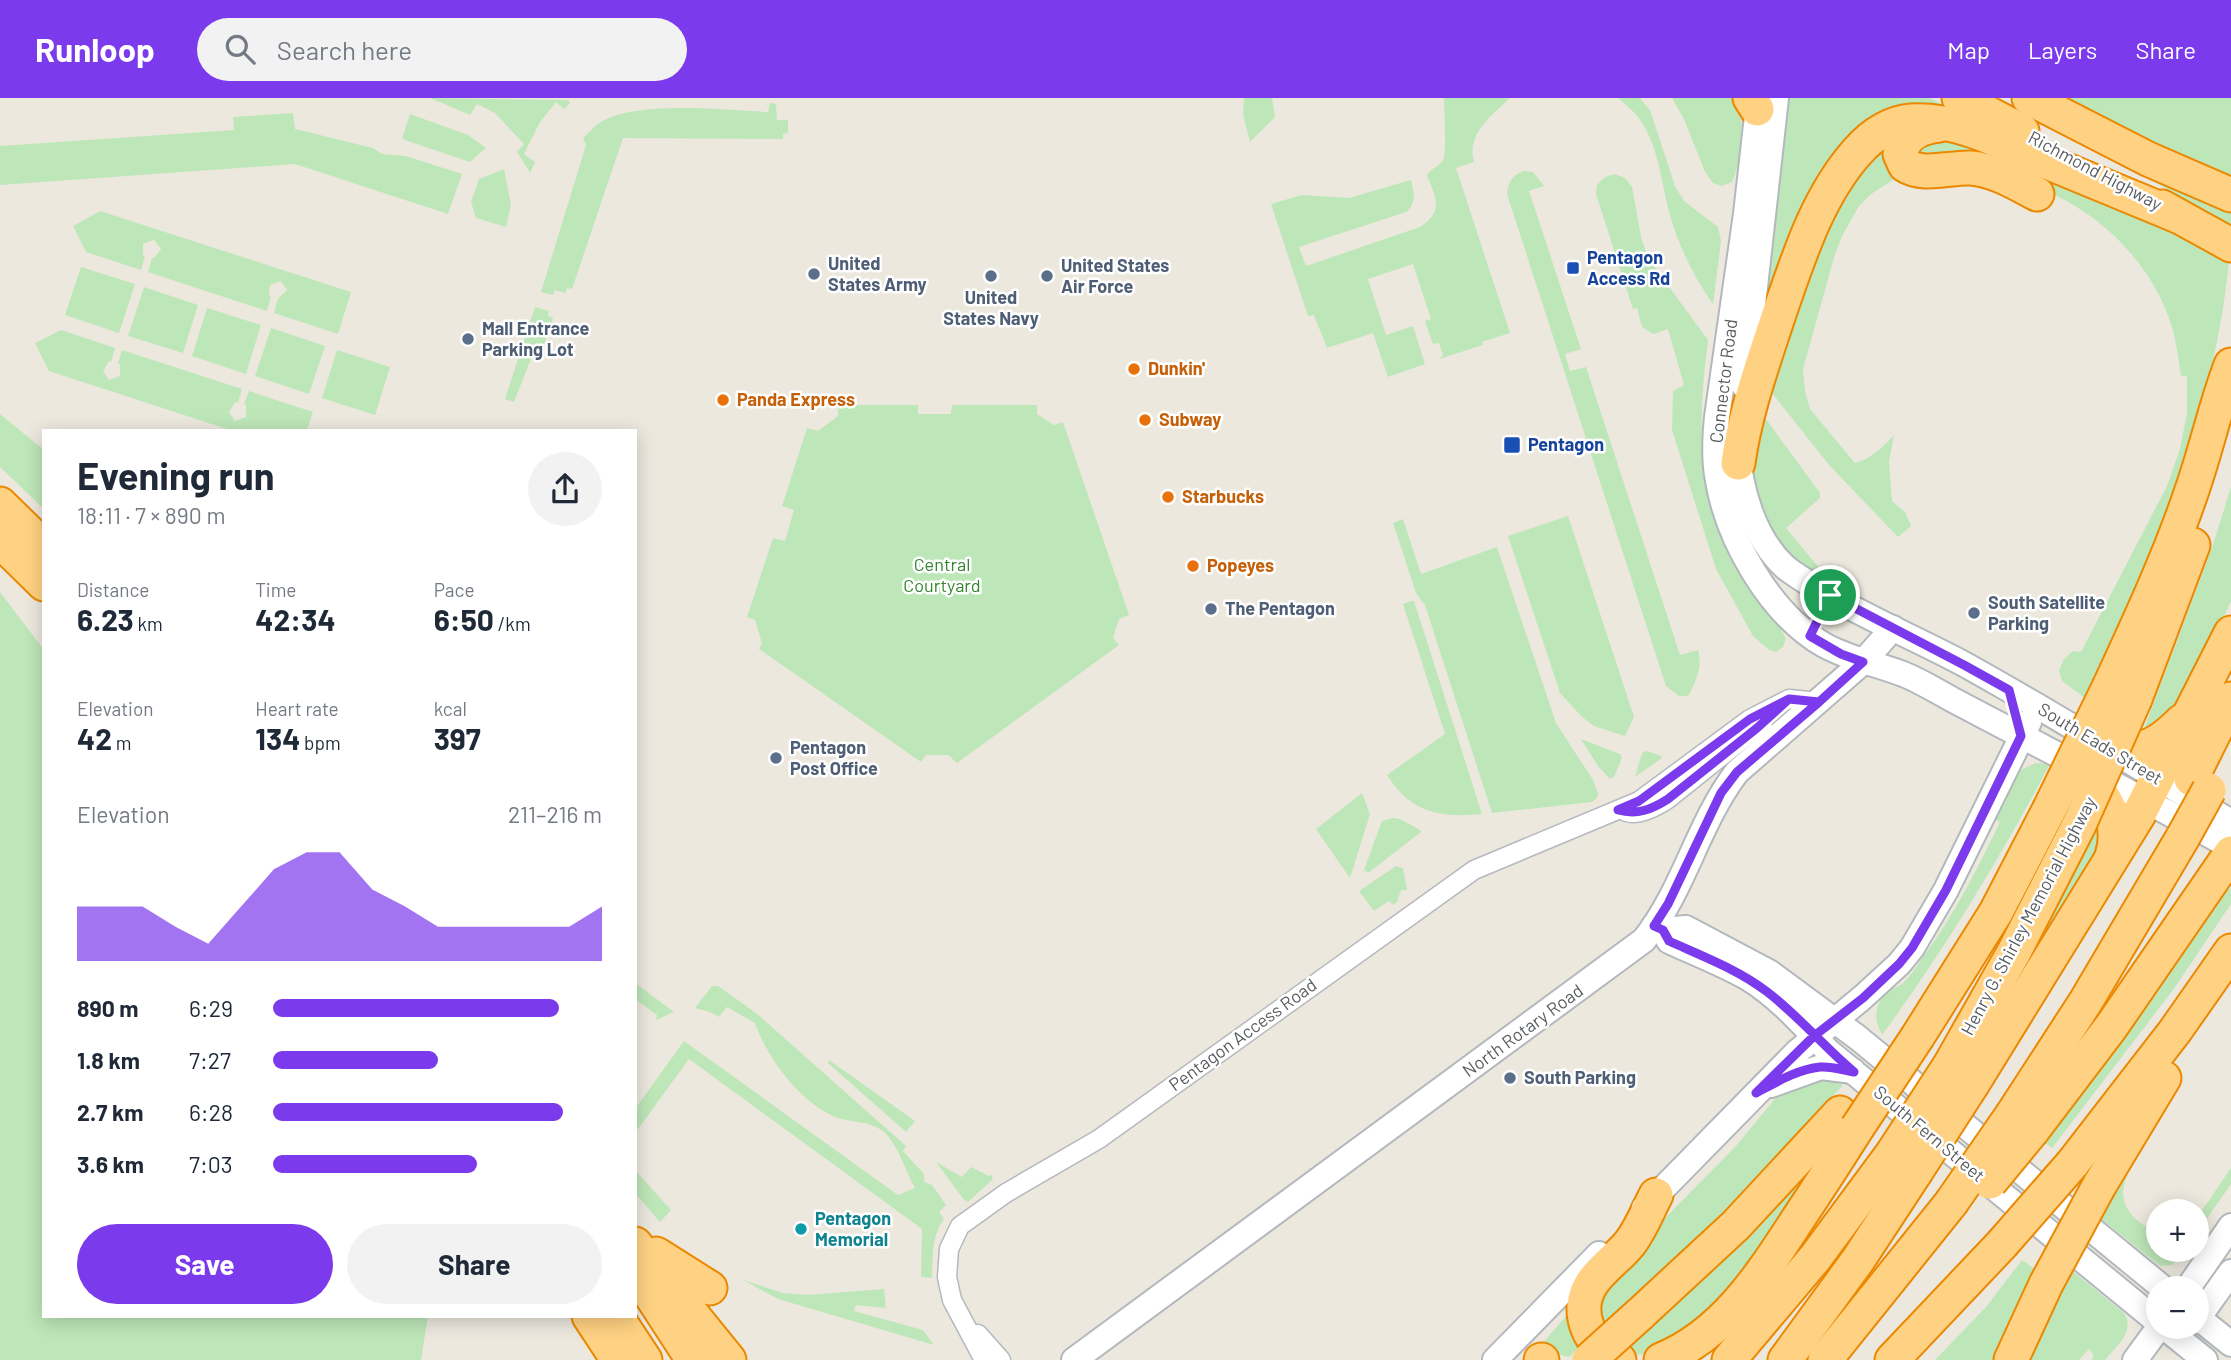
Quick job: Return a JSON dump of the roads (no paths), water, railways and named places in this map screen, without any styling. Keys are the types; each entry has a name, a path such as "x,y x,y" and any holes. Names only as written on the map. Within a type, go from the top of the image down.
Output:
{"highway":[{"name":"Richmond Highway","path":"2029,98 2148,159 2231,195"},
{"name":"Richmond Highway","path":"1734,436 1814,223 1836,180 1858,150 1875,135 1895,125 1923,121 1952,111 1984,136 2180,217 2231,245"},
{"path":"1952,111 1908,138 1900,154 1906,165 1919,170 1973,168 2000,175 2037,194"},
{"path":"1661,1360 1703,1337 1743,1297 1774,1256 1849,1120 1912,1032 2123,692 2146,607 2191,495 2231,365"},
{"name":"Henry G. Shirley Memorial Highway","path":"1992,1099 2014,952 2079,825 2123,692 2187,564 2231,419"},
{"path":"0,504 42,545"},
{"path":"0,541 42,582"},
{"path":"0,564 42,595"},
{"path":"1792,1360 1863,1277 1931,1186 2081,967 2162,810 2192,712 2231,633"},
{"path":"2200,784 2231,699"},
{"path":"2110,749 2153,746 2192,712"},
{"path":"2109,865 2162,810 2200,784 2231,749"},
{"path":"1825,1360 1931,1186 1992,1099 2109,865 2116,842 2115,823 2101,790 2084,770"},
{"path":"1992,1099 2111,1027 2231,853"},
{"path":"2199,997 2231,930"},
{"path":"1892,1360 2002,1244 2072,1164 2134,1086 2231,951"},
{"path":"2011,1360 2046,1284 2099,1186 2155,1091 2220,995 2231,970"},
{"path":"1589,1360 1849,1120"},
{"path":"1729,1360 1790,1289 1931,1186"},
{"path":"1785,1360 1864,1252 1931,1186"},
{"path":"1839,1360 1851,1349 1931,1186"},
{"path":"1619,1360 1598,1347 1591,1338 1585,1317 1588,1293 1592,1283 1631,1241 1656,1195"},
{"path":"637,1238 683,1273 710,1288"},
{"path":"637,1246 729,1360"},
{"path":"637,1274 693,1360"},
{"path":"637,1310 670,1360"},
{"path":"590,1318 618,1360"},
{"path":"617,1318 645,1360"}],"street":[{"name":"Connector Road","path":"1761,101 1737,279 1734,436 1753,519 1773,553 1800,577 1893,628"},
{"name":"Connector Road","path":"1734,436 1755,300 1761,101"},
{"name":"Connector Road","path":"1734,436 1715,447 1717,476 1725,509 1741,551 1770,595 1810,636 1841,654 1863,662"},
{"path":"1810,636 1830,595"},
{"name":"North Rotary Road","path":"1074,1360 1633,950 1658,928 1721,793 1737,772 1863,662 1893,628"},
{"name":"South Eads Street","path":"1893,628 2009,690 2110,749 2162,810 2231,822"},
{"name":"South Eads Street","path":"1863,662 1905,675 2231,847"},
{"path":"2009,690 2021,736"},
{"name":"Pentagon Access Road","path":"984,1360 952,1300 947,1277 949,1249 960,1226 1015,1188 1099,1139 1474,870 1639,801 1750,719 1789,699 1819,702"},
{"path":"1495,1360 1814,1036 1835,1021 1899,964 1912,948 1946,890 2037,706"},
{"name":"South Fern Street","path":"1658,928 1686,928 1769,972 1835,1021 2149,1276"},
{"name":"South Fern Street","path":"1658,928 1669,941 1747,978 1767,991 1854,1072 2146,1303"},
{"path":"1756,1093 1777,1082 1821,1067 1854,1072"},
{"path":"2196,1276 2231,1226"},
{"path":"2209,1296 2231,1272"},
{"name":"Pentagon Access Road","path":"963,1319 1001,1360"},
{"name":"South Fern Street","path":"2209,1338 2231,1344"},
{"path":"2135,1360 2165,1339"},
{"name":"South Fern Street","path":"2187,1339 2205,1360"}],"place":[{"name":"Pentagon Access Rd","path":"1573,268"},
{"name":"United States Army","path":"814,274"},
{"name":"United States Navy","path":"991,276"},
{"name":"United States Air Force","path":"1047,276"},
{"name":"Mall Entrance Parking Lot","path":"468,339"},
{"name":"Dunkin'","path":"1134,369"},
{"name":"Panda Express","path":"723,400"},
{"name":"Subway","path":"1145,420"},
{"name":"Pentagon","path":"1512,445"},
{"name":"Starbucks","path":"1168,497"},
{"name":"Popeyes","path":"1193,566"},
{"name":"The Pentagon","path":"1211,609"},
{"name":"South Satellite Parking","path":"1974,613"},
{"name":"Pentagon Post Office","path":"776,758"},
{"name":"South Parking","path":"1510,1078"},
{"name":"Pentagon Memorial","path":"801,1229"}],"park label":[{"name":"Central Courtyard","path":"942,575"}]}
